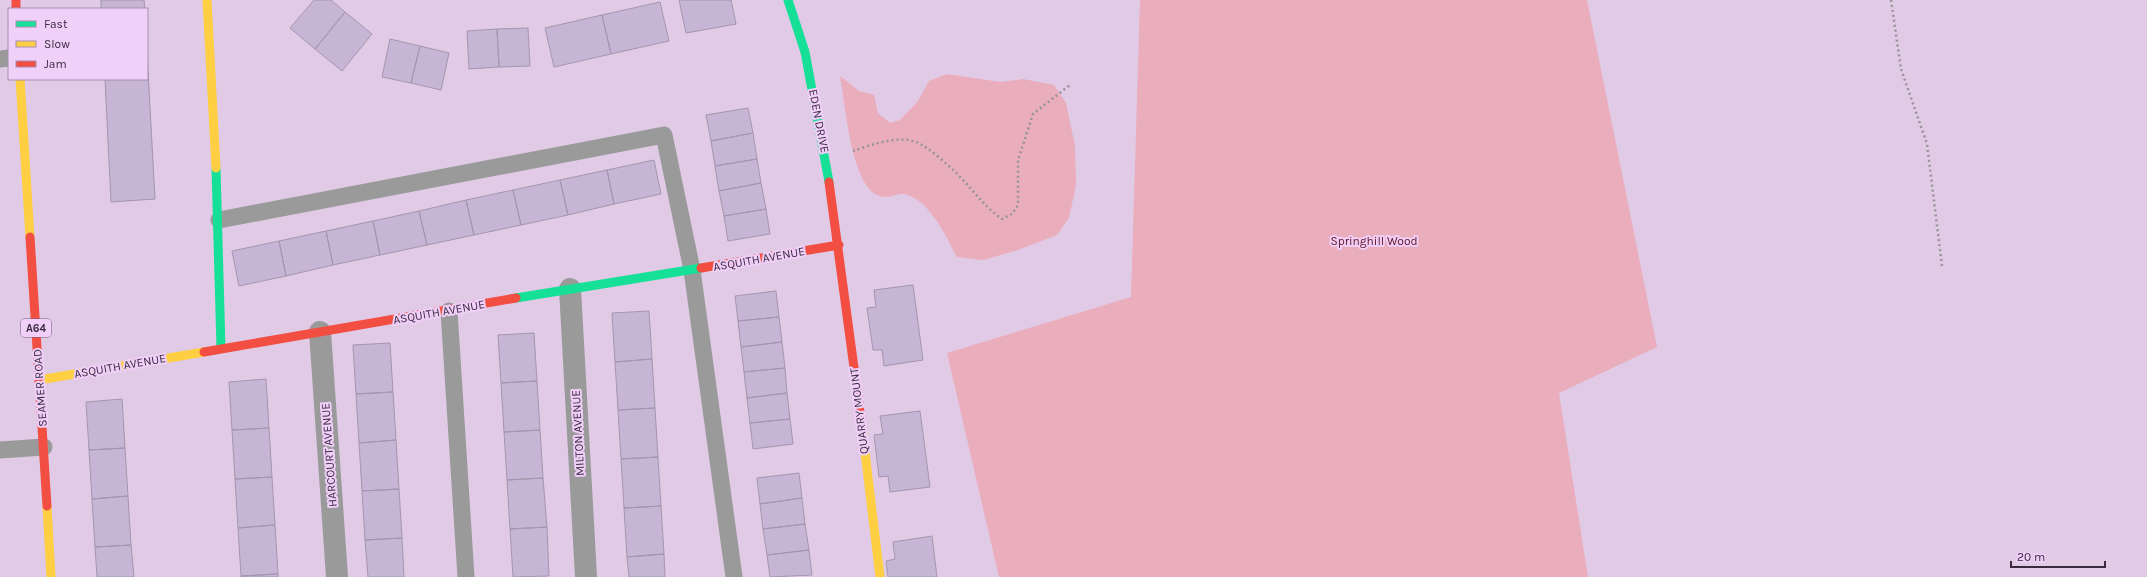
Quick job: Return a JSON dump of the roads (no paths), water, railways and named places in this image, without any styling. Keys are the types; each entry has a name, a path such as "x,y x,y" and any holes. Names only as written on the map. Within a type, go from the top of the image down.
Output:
{"main road":[{"path":"207,0 219,220 221,348"},
{"name":"EDEN DRIVE","path":"788,0 805,52 826,159 839,245"},
{"name":"SEAMER ROAD","path":"20,80 51,577"},
{"name":"ASQUITH AVENUE","path":"39,380 221,348 449,311 570,289 839,245"},
{"name":"QUARRY MOUNT","path":"839,245 880,577"}],"street":[{"name":"MILTON AVENUE","path":"570,289 586,577"},
{"name":"HARCOURT AVENUE","path":"320,332 336,577"}],"lane":[{"path":"219,220 664,135 692,270 734,577"},
{"path":"449,311 466,577"},
{"path":"0,450 44,447"}],"park label":[{"name":"Springhill Wood","path":"1374,241"}]}
